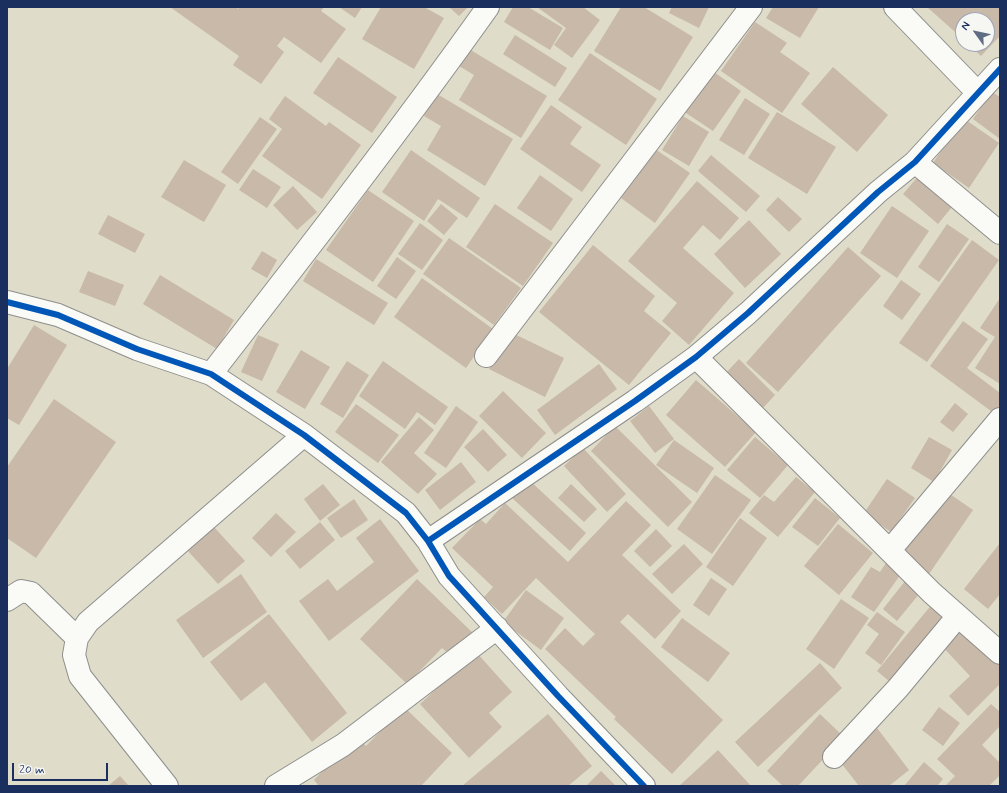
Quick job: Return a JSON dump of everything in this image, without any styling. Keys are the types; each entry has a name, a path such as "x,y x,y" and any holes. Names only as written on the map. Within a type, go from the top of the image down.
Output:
{"street":[{"path":"211,374 322,232 438,77 488,7"},
{"path":"486,356 751,7"},
{"path":"895,7 978,93"},
{"path":"428,541 635,401 696,357 748,313 878,192 915,162 1000,69"},
{"path":"915,162 1000,233"},
{"path":"7,302 58,315 137,349 211,374 304,435 406,513 428,541 449,576 558,696 644,786"},
{"path":"696,357 932,593 1000,654"},
{"path":"890,550 1000,419"},
{"path":"167,786 80,676 74,655 78,638 88,622 304,435"},
{"path":"7,600 21,591 31,593 78,638"},
{"path":"834,756 898,688 958,616"},
{"path":"276,786 343,745 497,628"}],"building":[{"path":"170,7 236,7 238,9 240,7 324,7 321,11 346,29 321,63 284,37 277,46 284,52 261,84 233,65 239,56"},
{"path":"339,7 362,7 355,18"},
{"path":"381,7 424,7 444,18 414,69 362,39"},
{"path":"449,7 468,7 459,16"},
{"path":"513,7 528,7 563,28 550,50 504,22"},
{"path":"537,7 583,7 600,20 572,58 554,45 566,28"},
{"path":"621,7 644,7 693,37 660,91 594,51"},
{"path":"672,7 709,7 699,28 669,13"},
{"path":"773,7 819,7 800,38 766,18"},
{"path":"927,7 1000,7 1000,36 995,41 995,12 955,12 955,32"},
{"path":"755,22 787,43 780,52 810,73 782,113 721,71"},
{"path":"515,35 567,68 555,87 503,54"},
{"path":"469,49 547,96 521,138 459,100 474,75 459,66"},
{"path":"977,52 985,52 981,56"},
{"path":"590,53 657,99 626,145 558,100"},
{"path":"338,57 397,97 372,133 313,93"},
{"path":"833,67 888,115 857,152 801,104"},
{"path":"711,70 741,91 713,131 683,111"},
{"path":"992,92 1000,97 1000,139 973,119"},
{"path":"437,94 513,139 485,186 427,150 441,126 424,116"},
{"path":"285,96 326,126 329,122 361,145 322,199 262,156 282,129 269,119"},
{"path":"745,98 770,114 744,155 719,140"},
{"path":"551,105 582,127 570,144 601,165 582,192 520,149"},
{"path":"777,112 836,147 807,194 748,158"},
{"path":"683,116 709,132 689,166 662,150"},
{"path":"260,117 277,129 238,184 221,172"},
{"path":"963,118 999,143 969,188 933,163"},
{"path":"655,149 690,173 655,223 621,198"},
{"path":"411,150 480,198 467,218 438,199 424,221 382,192"},
{"path":"711,155 760,196 746,212 698,171"},
{"path":"184,160 226,185 204,222 161,197"},
{"path":"253,169 281,187 267,208 239,190"},
{"path":"922,172 956,202 938,224 903,194"},
{"path":"540,175 573,199 551,231 517,208"},
{"path":"697,181 739,218 720,240 703,225 683,248 734,293 689,345 662,321 677,303 628,261"},
{"path":"293,186 317,212 297,230 273,205"},
{"path":"368,190 414,221 373,282 326,250"},
{"path":"778,197 802,219 789,232 766,210"},
{"path":"441,204 458,218 444,235 427,221"},
{"path":"495,204 553,243 523,286 466,247"},
{"path":"892,206 929,231 897,278 860,253"},
{"path":"108,215 145,234 135,253 98,234"},
{"path":"749,220 781,254 745,288 714,254"},
{"path":"420,223 443,240 422,270 398,254"},
{"path":"947,224 969,239 939,282 918,267"},
{"path":"449,238 521,288 494,325 423,274"},
{"path":"972,240 999,260 927,362 899,343"},
{"path":"593,245 655,296 644,311 671,333 629,385 539,312"},
{"path":"848,247 881,276 778,392 746,363"},
{"path":"262,251 277,260 267,278 251,269"},
{"path":"397,257 416,271 396,299 377,286"},
{"path":"316,259 388,303 374,325 303,281"},
{"path":"88,271 124,285 115,306 79,292"},
{"path":"160,275 234,320 217,349 143,304"},
{"path":"422,278 493,329 466,368 394,317"},
{"path":"901,280 921,294 902,320 883,306"},
{"path":"1000,298 1000,384 975,368 995,337 980,328"},
{"path":"963,321 988,339 967,368 1000,393 1000,407 995,414 930,366"},
{"path":"34,325 67,345 19,425 7,418 7,369"},
{"path":"508,331 564,358 545,397 489,369"},
{"path":"258,335 279,344 262,381 241,372"},
{"path":"301,350 330,367 305,409 276,392"},
{"path":"739,359 775,395 762,409 726,373"},
{"path":"347,361 369,375 343,418 320,404"},
{"path":"383,361 448,407 435,425 417,412 405,429 359,396"},
{"path":"599,364 617,389 555,435 537,410"},
{"path":"696,380 756,432 725,467 666,415"},
{"path":"503,391 546,433 522,458 479,416"},
{"path":"54,399 116,442 36,558 7,538 7,467"},
{"path":"955,403 968,414 953,432 940,422"},
{"path":"356,404 399,435 378,463 335,432"},
{"path":"456,406 478,422 446,468 424,453"},
{"path":"649,406 674,439 655,453 630,421"},
{"path":"419,417 434,430 414,453 437,474 418,494 381,462"},
{"path":"615,426 692,502 668,527 591,451"},
{"path":"483,429 507,455 488,472 464,447"},
{"path":"755,437 788,465 760,498 727,470"},
{"path":"929,437 952,450 934,482 911,468"},
{"path":"674,440 714,468 697,493 656,465"},
{"path":"583,448 626,494 607,512 564,466"},
{"path":"461,462 476,482 440,510 425,490"},
{"path":"715,475 751,500 712,554 677,529"},
{"path":"796,477 815,492 778,537 749,513 764,495 774,502"},
{"path":"528,479 586,533 570,551 511,497"},
{"path":"887,479 915,498 891,532 864,513"},
{"path":"323,484 340,505 320,521 304,499"},
{"path":"571,484 597,509 584,522 558,498"},
{"path":"944,490 973,510 929,574 900,554"},
{"path":"815,498 840,518 818,546 792,527"},
{"path":"354,499 368,520 341,538 327,518"},
{"path":"626,501 651,525 622,555 681,611 655,639 628,614 620,622 723,720 672,774 614,719 616,717 545,649 565,628 583,646 595,634 536,578 502,614 484,597 493,587 452,548 480,519 486,524 505,503 568,562"},
{"path":"276,513 296,532 271,557 252,538"},
{"path":"740,518 767,538 733,586 706,567"},
{"path":"380,519 419,571 329,641 299,601 328,579 337,591 374,562 356,538"},
{"path":"320,522 335,540 300,569 285,551"},
{"path":"838,524 873,553 839,595 804,566"},
{"path":"214,527 245,561 218,584 188,551"},
{"path":"656,529 672,546 650,567 634,551"},
{"path":"1000,543 1000,594 988,609 964,589"},
{"path":"684,544 703,564 672,594 652,574"},
{"path":"888,560 903,571 874,612 851,597 871,567 880,572"},
{"path":"241,574 267,612 203,658 176,620"},
{"path":"909,576 924,588 897,621 883,609"},
{"path":"711,578 727,589 709,616 693,605"},
{"path":"417,579 474,634 452,657 442,648 407,684 360,639"},
{"path":"526,590 564,618 541,650 503,622"},
{"path":"841,599 869,618 834,669 806,649"},
{"path":"933,603 952,618 895,686 877,671"},
{"path":"877,612 905,632 881,665 865,653 879,634 867,625"},
{"path":"269,614 347,713 312,742 265,682 241,701 210,662"},
{"path":"682,618 730,653 708,682 661,647"},
{"path":"960,622 1000,663 1000,684 968,716 949,696 970,676 939,643"},
{"path":"476,652 512,692 489,713 502,727 469,758 420,704"},
{"path":"820,663 842,688 758,767 735,742"},
{"path":"991,704 1000,712 1000,726 982,745 1000,763 1000,775 989,786 945,786 955,776 937,759"},
{"path":"404,707 452,753 421,786 319,786 314,780 356,736 366,746"},
{"path":"939,707 960,723 943,746 922,730"},
{"path":"548,714 592,766 568,786 462,786"},
{"path":"820,714 844,737 798,786 783,786 767,771"},
{"path":"877,728 909,770 889,786 859,786 838,759"},
{"path":"718,750 751,786 679,786 702,765"},
{"path":"924,762 943,779 937,786 904,786"},
{"path":"601,771 616,786 586,786"},
{"path":"120,776 129,786 108,786"}],"cycle path":[{"path":"428,541 635,401 696,357 748,313 878,192 915,162 1000,69"},
{"path":"7,302 58,315 137,349 211,374 304,435 406,513 428,541 449,576 558,696 644,786"}]}
